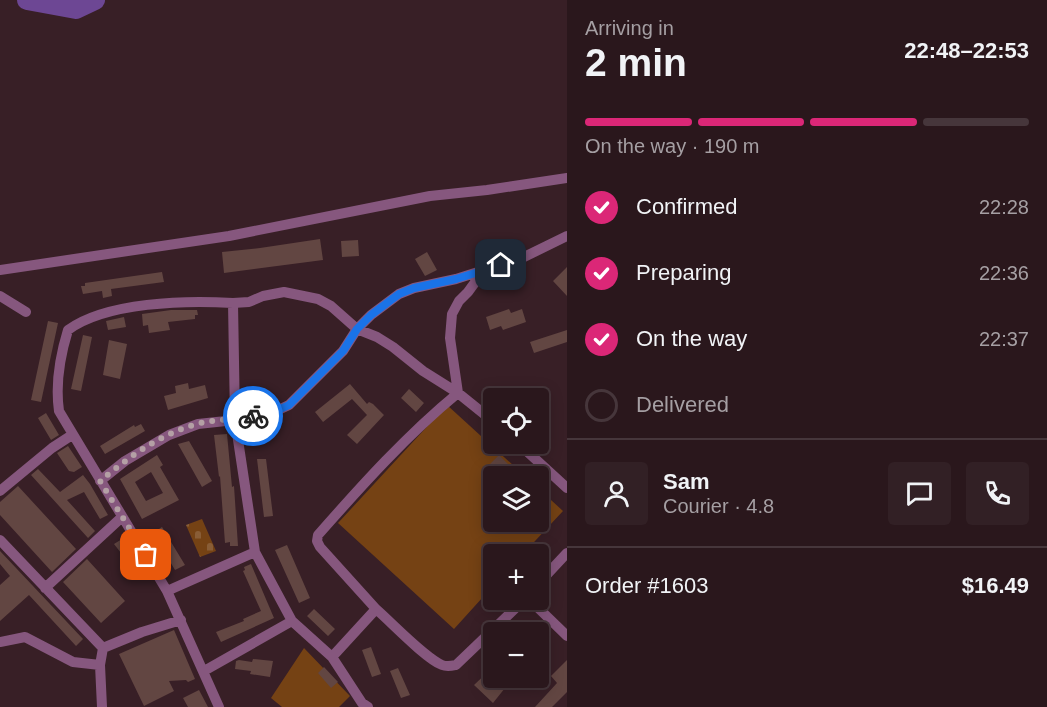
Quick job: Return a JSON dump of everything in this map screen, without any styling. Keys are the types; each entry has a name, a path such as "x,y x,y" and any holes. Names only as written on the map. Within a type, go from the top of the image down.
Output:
{"street":[{"path":"0,270 229,236 430,196 567,178"},
{"path":"100,481 124,461 169,435 198,424 235,420 274,412 289,405 343,351 357,329 371,315 406,291 522,258 567,236"},
{"path":"458,393 450,338 452,314 459,301 484,270"},
{"path":"219,707 167,591 59,411 58,374 68,330 80,320 114,311 182,302 249,302 284,292 303,295 331,306 357,329 385,342 483,413"},
{"path":"0,296 26,312"},
{"path":"233,303 235,420 255,552 292,621 332,657 363,706"},
{"path":"458,393 359,489 318,535 317,541 376,609 441,665 456,665 514,610"},
{"path":"0,491 52,448 72,435"},
{"path":"530,454 567,488"},
{"path":"45,588 122,517"},
{"path":"0,540 103,648"},
{"path":"167,591 255,552"},
{"path":"549,572 567,552"},
{"path":"332,657 376,609"},
{"path":"540,610 567,636"},
{"path":"103,648 142,632 181,620"},
{"path":"204,671 292,621"},
{"path":"0,642 25,637 73,662 100,665"},
{"path":"102,707 100,665 103,648"}],"green space":[{"path":"447,405 483,438 483,454 501,454 514,466 483,466 483,532 543,532 532,544 483,544 483,597 454,629 338,523"},
{"path":"549,498 563,511 549,526"},
{"path":"202,519 216,551 200,557 186,525"},
{"path":"304,648 350,696 339,707 282,707 271,698"}],"building":[{"path":"320,239 323,260 224,273 222,252"},
{"path":"358,240 359,256 342,257 341,241"},
{"path":"427,252 437,270 425,276 415,259"},
{"path":"567,267 567,296 553,281"},
{"path":"162,272 164,282 111,289 112,296 103,298 102,291 83,294 81,286 85,286 85,283"},
{"path":"509,309 511,313 522,309 526,322 503,330 501,326 490,330 486,317"},
{"path":"171,310 197,310 198,315 195,315 195,319 168,322 170,330 149,333 148,325 143,326 142,314"},
{"path":"124,317 126,327 108,330 106,321"},
{"path":"48,321 58,323 41,402 31,400"},
{"path":"567,330 567,342 534,353 530,342"},
{"path":"83,335 92,337 81,391 71,389"},
{"path":"109,340 127,344 120,379 103,375"},
{"path":"188,383 189,389 205,385 208,398 168,410 164,396 176,393 175,386"},
{"path":"350,384 367,404 369,402 373,404 384,415 357,444 347,435 367,415 352,399 323,422 315,412"},
{"path":"409,389 424,403 416,412 401,398"},
{"path":"46,413 59,435 51,440 38,418"},
{"path":"141,424 145,431 105,454 100,446 134,425 135,427"},
{"path":"227,434 232,487 234,486 238,546 230,546 230,542 225,543 220,476 214,435"},
{"path":"189,441 212,481 202,487 178,444"},
{"path":"68,446 82,467 74,472 69,471 57,453"},
{"path":"157,455 163,465 160,467 179,500 142,519 120,479","holes":["151,472 163,493 146,501 135,482"]},
{"path":"499,455 510,466 490,466"},
{"path":"257,459 266,459 273,516 264,517"},
{"path":"38,469 60,492 83,475 90,484 108,515 100,519 84,492 67,500 95,531 88,538 31,475"},
{"path":"18,486 76,549 52,572 0,515 0,502"},
{"path":"162,527 185,565 175,570 153,533"},
{"path":"122,539 133,554 128,562 114,544"},
{"path":"287,545 310,598 299,603 275,550"},
{"path":"0,551 83,639 76,646 29,595 0,621 0,585 10,576 0,564"},
{"path":"87,559 125,601 101,623 63,582"},
{"path":"251,564 274,618 221,642 216,632 244,621 243,619 261,611 243,571 244,567"},
{"path":"314,609 335,629 328,636 307,616"},
{"path":"174,630 195,679 188,682 186,680 169,681 174,691 144,706 119,654"},
{"path":"371,647 381,674 372,677 362,650"},
{"path":"253,659 273,661 270,677 235,669 236,661 252,662"},
{"path":"567,660 567,692 552,707 535,707 557,683 551,676"},
{"path":"324,667 338,682 331,688 318,673"},
{"path":"398,668 410,695 401,698 390,671"},
{"path":"483,676 483,688 505,688 493,703 474,685"},
{"path":"199,690 208,707 188,707 183,698"}],"waterway":[{"path":"27,0 76,9 95,0"}],"way so far":[{"path":"146,555 100,481 124,461 169,435 198,424 253,416"}],"route":[{"path":"253,416 274,412 289,405 343,351 357,329 399,294 501,265"}]}
